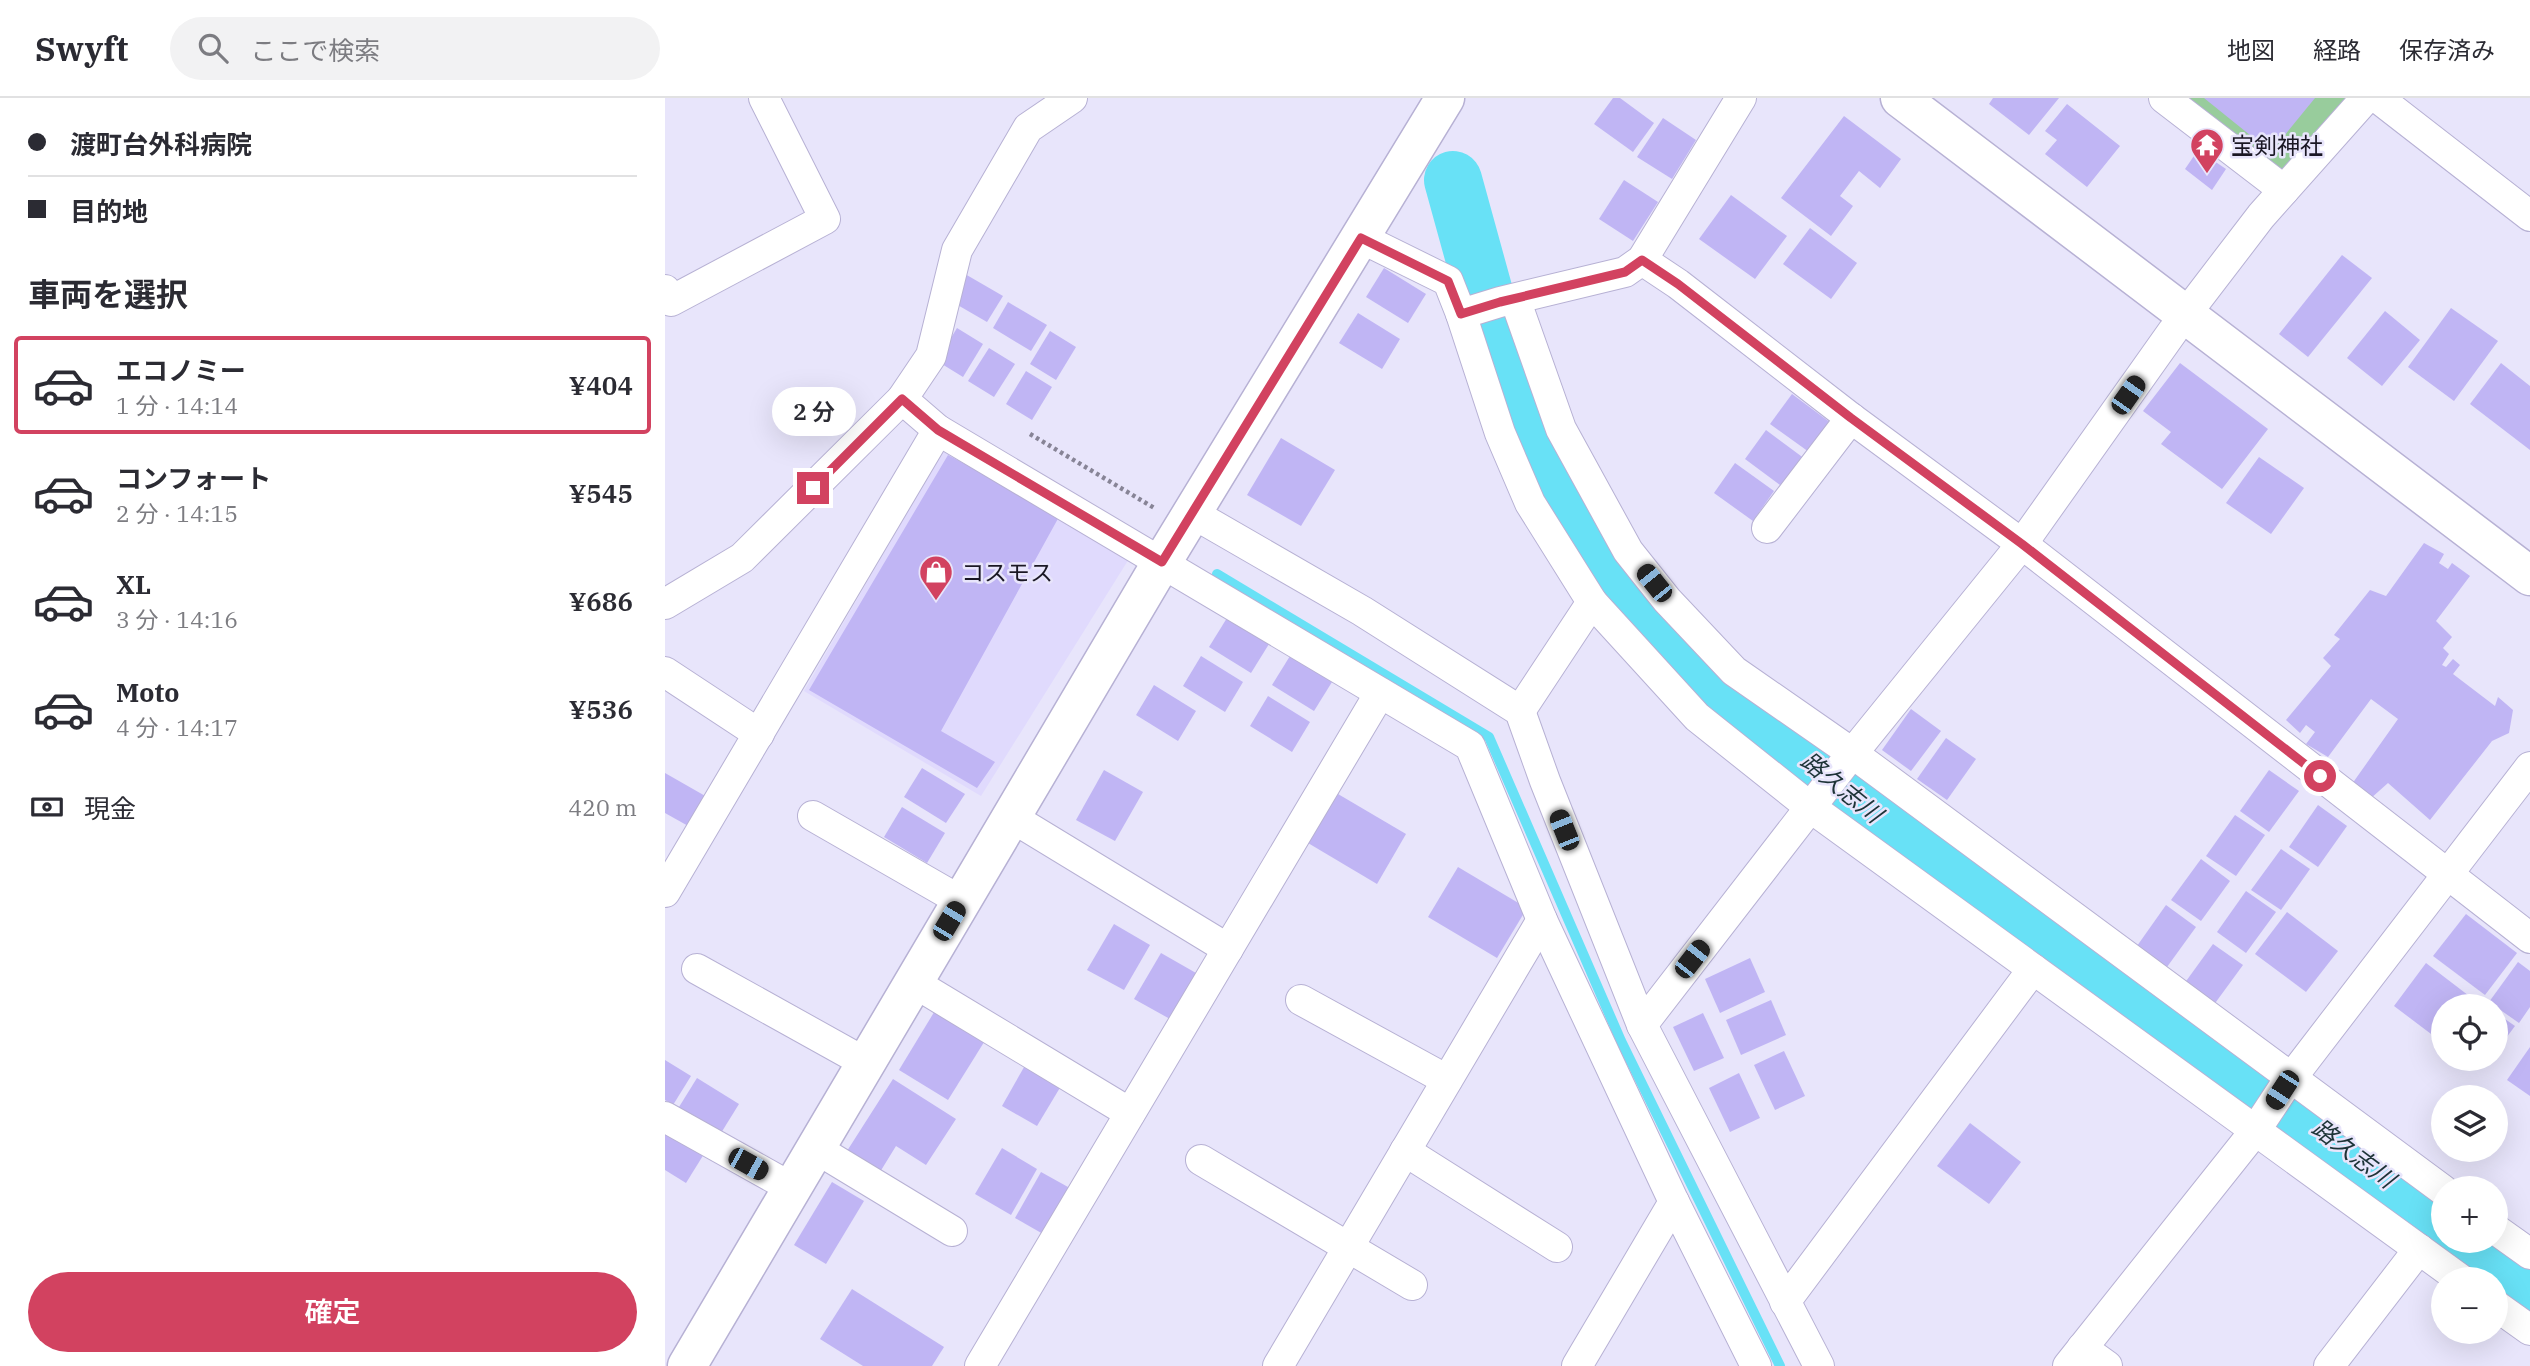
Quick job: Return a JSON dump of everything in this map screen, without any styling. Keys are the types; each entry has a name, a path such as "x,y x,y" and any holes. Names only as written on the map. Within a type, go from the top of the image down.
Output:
{"street":[{"path":"665,290 671,301 825,219 764,98"},
{"path":"665,604 742,558 902,399 932,356 957,250 1028,128 1072,98"},
{"path":"687,1366 1162,562 1175,511 1361,238 1445,98"},
{"path":"1489,306 1625,272 1642,260 1741,98"},
{"path":"1900,98 2530,576"},
{"path":"2164,98 2284,190"},
{"path":"1641,1025 1848,759 2022,544 2185,315 2261,216 2366,98"},
{"path":"2378,98 2530,216"},
{"path":"1361,238 1448,281 1489,306 1628,551 1667,600 1734,671 1848,759 2287,1084 2431,1182"},
{"path":"1642,260 1678,284 1851,418 2022,544 2530,938"},
{"path":"1489,306 1500,433 1530,503 1592,602 1697,717 1815,801 2032,968 2260,1125 2443,1267"},
{"path":"902,399 938,430 1470,746 1542,920 1674,1202 1756,1366"},
{"path":"1767,527 1851,418"},
{"path":"670,874 758,734 938,430"},
{"path":"1175,511 1362,611 1520,711 1641,1025 1819,1366"},
{"path":"1520,711 1592,602"},
{"path":"665,672 758,734"},
{"path":"980,1366 1380,693"},
{"path":"2107,1366 2075,1357 2260,1125 2287,1084 2530,767"},
{"path":"813,816 961,901"},
{"path":"1011,817 1228,949"},
{"path":"1278,1366 1542,920"},
{"path":"1785,1302 2032,968"},
{"path":"697,969 866,1063"},
{"path":"913,982 1130,1113"},
{"path":"1301,1000 1447,1080"},
{"path":"665,1117 792,1188"},
{"path":"815,1148 953,1231"},
{"path":"1405,1151 1557,1247"},
{"path":"1201,1160 1412,1286"},
{"path":"1577,1366 1674,1202"},
{"path":"2508,1238 2530,1254"},
{"path":"2329,1366 2419,1250"},
{"path":"2508,1314 2530,1330"}],"path":[{"path":"1030,434 1175,511"}],"shaded area":[{"name":"コスモス","path":"944,449 1132,554 981,796 804,691"}],"green space":[{"path":"2174,98 2356,98 2280,180"}],"building":[{"path":"1613,98 1620,98 1654,123 1633,152 1594,124"},
{"path":"1993,98 2059,98 2029,135 1989,104"},
{"path":"2204,98 2315,98 2271,152"},
{"path":"2067,104 2120,146 2087,187 2045,154 2057,140 2045,131"},
{"path":"1844,116 1901,159 1880,188 1859,171 1840,196 1853,206 1831,236 1781,198"},
{"path":"1663,118 1696,140 1672,179 1637,157"},
{"name":"宝剣神社","path":"2198,150 2226,169 2212,190 2185,169"},
{"path":"1624,180 1658,202 1633,241 1599,219"},
{"path":"1731,195 1787,236 1755,279 1699,239"},
{"path":"1810,228 1857,263 1831,299 1783,264"},
{"path":"2342,255 2372,278 2308,357 2279,334"},
{"path":"1384,268 1426,294 1408,323 1366,297"},
{"path":"965,274 1003,296 987,322 949,300"},
{"path":"1008,302 1047,325 1031,351 993,328"},
{"path":"2451,308 2498,341 2454,401 2408,367"},
{"path":"2385,311 2420,340 2382,386 2347,358"},
{"path":"1358,313 1400,339 1382,369 1339,343"},
{"path":"957,328 983,344 963,377 937,361"},
{"path":"1050,331 1076,347 1056,380 1030,364"},
{"path":"989,348 1015,364 994,397 968,381"},
{"path":"2180,363 2268,429 2222,489 2161,444 2171,432 2143,411"},
{"path":"2501,363 2530,386 2530,450 2470,404"},
{"path":"1026,371 1052,387 1032,420 1006,404"},
{"path":"1792,394 1831,423 1809,452 1770,424"},
{"path":"1766,430 1805,459 1784,488 1745,459"},
{"path":"1281,438 1335,470 1301,526 1247,495"},
{"name":"コスモス","path":"948,455 1060,515 941,731 995,762 977,788 809,690"},
{"path":"2259,457 2304,488 2271,534 2226,503"},
{"path":"1735,463 1774,491 1753,521 1714,493"},
{"path":"2424,543 2444,554 2439,563 2448,569 2452,563 2470,576 2436,621 2452,637 2443,648 2449,654 2442,665 2446,667 2453,659 2460,665 2453,674 2495,706 2498,697 2513,710 2509,733 2492,741 2430,820 2388,783 2370,799 2352,784 2398,719 2371,699 2328,757 2306,744 2315,732 2306,725 2300,733 2286,720 2331,666 2323,658 2340,639 2334,635 2370,590 2386,596"},
{"path":"1227,618 1269,644 1251,673 1209,647"},
{"path":"1201,656 1243,682 1225,712 1183,686"},
{"path":"1290,656 1332,682 1314,711 1272,685"},
{"path":"1154,685 1196,711 1178,741 1136,715"},
{"path":"1268,696 1310,722 1292,752 1250,726"},
{"path":"1911,709 1941,731 1911,771 1882,750"},
{"path":"1946,738 1976,759 1947,800 1917,779"},
{"path":"922,768 965,794 946,823 904,797"},
{"path":"1104,770 1143,792 1115,841 1076,820"},
{"path":"2269,770 2299,791 2269,832 2240,811"},
{"path":"665,773 707,797 690,827 665,813"},
{"path":"1338,794 1406,834 1377,884 1308,843"},
{"path":"2318,805 2347,826 2318,867 2289,847"},
{"path":"902,807 945,833 927,863 884,837"},
{"path":"2235,815 2265,835 2236,876 2206,856"},
{"path":"2281,849 2310,869 2281,910 2251,890"},
{"path":"2201,859 2230,881 2201,921 2171,900"},
{"path":"1458,867 1527,908 1497,958 1428,917"},
{"path":"2246,891 2276,912 2246,953 2217,932"},
{"path":"2166,905 2196,927 2167,967 2137,946"},
{"path":"2287,912 2338,951 2306,992 2255,954"},
{"path":"2466,914 2517,953 2486,994 2433,956"},
{"path":"1114,924 1150,945 1124,990 1087,970"},
{"path":"2213,944 2243,965 2213,1006 2184,984"},
{"path":"1161,953 1196,973 1170,1019 1134,999"},
{"path":"1750,958 1765,992 1720,1013 1705,979"},
{"path":"2518,962 2530,971 2530,1007 2519,1023 2508,1015 2508,994 2495,994"},
{"path":"2426,963 2467,994 2431,994 2431,1034 2394,1006"},
{"path":"1771,1000 1786,1035 1741,1055 1726,1020"},
{"path":"936,1009 986,1039 948,1100 899,1070"},
{"path":"1703,1013 1724,1058 1694,1071 1673,1027"},
{"path":"2508,1021 2515,1026 2508,1035"},
{"path":"2530,1047 2530,1096 2507,1080"},
{"path":"1784,1051 1805,1096 1775,1110 1754,1065"},
{"path":"665,1060 691,1076 673,1105 665,1100"},
{"path":"1028,1060 1064,1081 1037,1126 1002,1106"},
{"path":"1739,1073 1760,1118 1730,1132 1709,1088"},
{"path":"697,1078 739,1104 721,1133 679,1107"},
{"path":"893,1079 956,1119 926,1165 896,1146 880,1172 847,1151"},
{"path":"1970,1123 2021,1162 1989,1204 1937,1166"},
{"path":"665,1130 704,1154 686,1183 665,1170"},
{"path":"1002,1148 1037,1169 1011,1215 975,1194"},
{"path":"1041,1172 1077,1192 1050,1238 1015,1218"},
{"path":"832,1182 864,1201 826,1264 794,1245"},
{"path":"852,1289 944,1347 932,1366 863,1366 820,1339"}],"waterway":[{"name":"路久志川","path":"1453,180 1510,387 1632,604 1849,797 2241,1068 2431,1212"},
{"path":"1217,574 1489,737 1621,1041 1780,1366"},
{"name":"路久志川","path":"2486,1253 2530,1286"}],"place":[{"name":"宝剣神社","path":"2207,175"},
{"name":"コスモス","path":"936,602"}],"route":[{"path":"813,488 902,399 938,430 1162,562 1361,238 1448,281 1461,314 1625,272 1642,260 1678,284 1851,418 2022,544 2320,776"}]}
